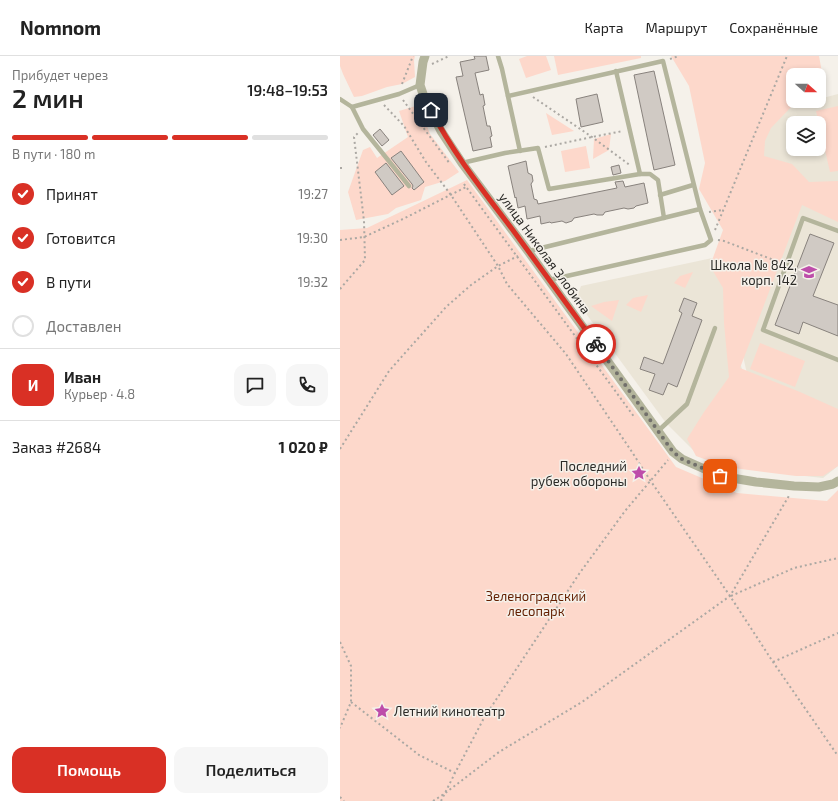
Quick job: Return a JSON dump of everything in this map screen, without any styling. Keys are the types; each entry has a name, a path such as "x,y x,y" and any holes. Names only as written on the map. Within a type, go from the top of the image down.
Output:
{"street":[{"name":"улица Николая Злобина","path":"425,56 420,85 425,100 441,131 462,163 528,251 673,452 682,459 720,476 794,486 819,487 833,484 838,481"}],"lane":[{"path":"498,56 520,151"},
{"path":"508,96 662,61 693,185 711,240 705,245 549,280"},
{"path":"616,71 640,174"},
{"path":"352,107 399,94 420,85"},
{"path":"340,99 352,107 363,129 409,186"},
{"path":"462,163 538,148 549,189 640,174 650,174 658,180 664,218"},
{"path":"660,195 693,185"},
{"path":"528,251 664,218 701,211"},
{"path":"838,232 803,218 763,330 838,360"},
{"path":"658,431 687,404 715,328"}],"path":[{"path":"428,65 449,56"},
{"path":"787,56 711,240 724,241 787,265"},
{"path":"526,92 592,137 640,174"},
{"path":"378,100 404,126 426,162 451,195 498,266 507,284 566,354 838,756"},
{"path":"340,289 365,260 364,221 354,137 363,129"},
{"path":"538,148 630,130"},
{"path":"340,240 364,236 405,218 466,187"},
{"path":"701,211 723,210"},
{"path":"340,449 389,371 446,308 471,285 498,266 528,251"},
{"path":"441,801 484,718 579,574 625,511 669,458"},
{"path":"730,596 794,486"},
{"path":"433,801 499,752 582,702 730,596 794,568 838,558"},
{"path":"773,662 838,633"},
{"path":"340,642 351,666 351,702 340,728"},
{"path":"351,702 419,755 455,773"},
{"path":"340,798 344,801"}],"shaded area":[{"path":"838,94 838,466 823,478 769,472 720,253 775,110 786,107 826,108 826,97"},
{"path":"717,257 764,469 694,451 666,423 576,300 581,286"}],"green space":[{"path":"340,56 415,56 415,77 402,84 354,97 340,66"},
{"path":"527,56 546,56 551,70 526,78 519,59"},
{"path":"554,56 641,56 641,58 558,75"},
{"path":"671,56 819,56 821,68 786,68 786,108 790,108 771,128 765,141 764,156 792,164 809,182 838,181 838,222 802,205 740,368 838,409 838,466 823,476 796,476 726,467 696,456 687,439 729,377 724,323 723,288 710,266 723,230 699,189 705,163 689,86"},
{"path":"419,105 430,134 459,172 445,181 425,187 421,200 396,208 388,214 356,220 348,192 363,150 370,147 377,158 408,137 399,111"},
{"path":"838,106 838,171 830,172 826,155 826,116 817,116 816,111"},
{"path":"546,113 574,131 552,135"},
{"path":"611,134 609,150 593,159 594,139"},
{"path":"586,146 590,168 565,172 561,151"},
{"name":"Зеленоградский лесопарк","path":"467,180 676,467 737,493 827,501 838,490 838,801 340,801 340,230 367,228"},
{"path":"693,272 685,288 674,283 680,276"},
{"path":"648,295 641,312 626,305 633,298"},
{"path":"619,300 612,321 591,306 604,302"},
{"path":"760,343 805,361 795,387 750,369"}],"building":[{"path":"474,56 486,56 489,70 475,73 480,95 483,94 485,105 483,106 487,126 490,126 492,147 473,151 456,77 463,76 460,62 475,59"},
{"path":"654,71 675,165 654,170 634,75"},
{"path":"597,94 603,122 581,127 576,99"},
{"path":"380,129 389,140 382,146 373,135"},
{"path":"401,151 424,182 414,190 412,188 412,184 391,158"},
{"path":"526,161 528,173 532,175 533,181 531,184 534,199 537,200 538,204 617,188 615,182 623,181 625,187 644,183 648,203 636,206 634,208 624,208 605,212 603,215 594,214 574,218 572,221 566,223 562,221 541,224 540,216 527,219 525,206 518,208 516,197 515,198 508,166"},
{"path":"386,163 404,186 392,195 375,172"},
{"path":"619,165 621,173 613,175 611,167"},
{"name":"Школа № 842, корп. 142","path":"810,234 834,243 813,296 838,305 838,336 803,322 799,334 775,325"},
{"path":"684,298 697,303 692,316 702,320 677,387 668,383 663,395 649,390 655,374 640,369 644,357 663,364 682,313 679,311"}],"way so far":[{"path":"596,344 673,452 682,459 720,476"}],"place":[{"name":"Школа № 842, корп. 142","path":"809,272"},
{"name":"Последний рубеж обороны","path":"639,473"},
{"name":"Летний кинотеатр","path":"382,711"}],"route":[{"path":"431,110 441,131 462,163 596,344"}]}
